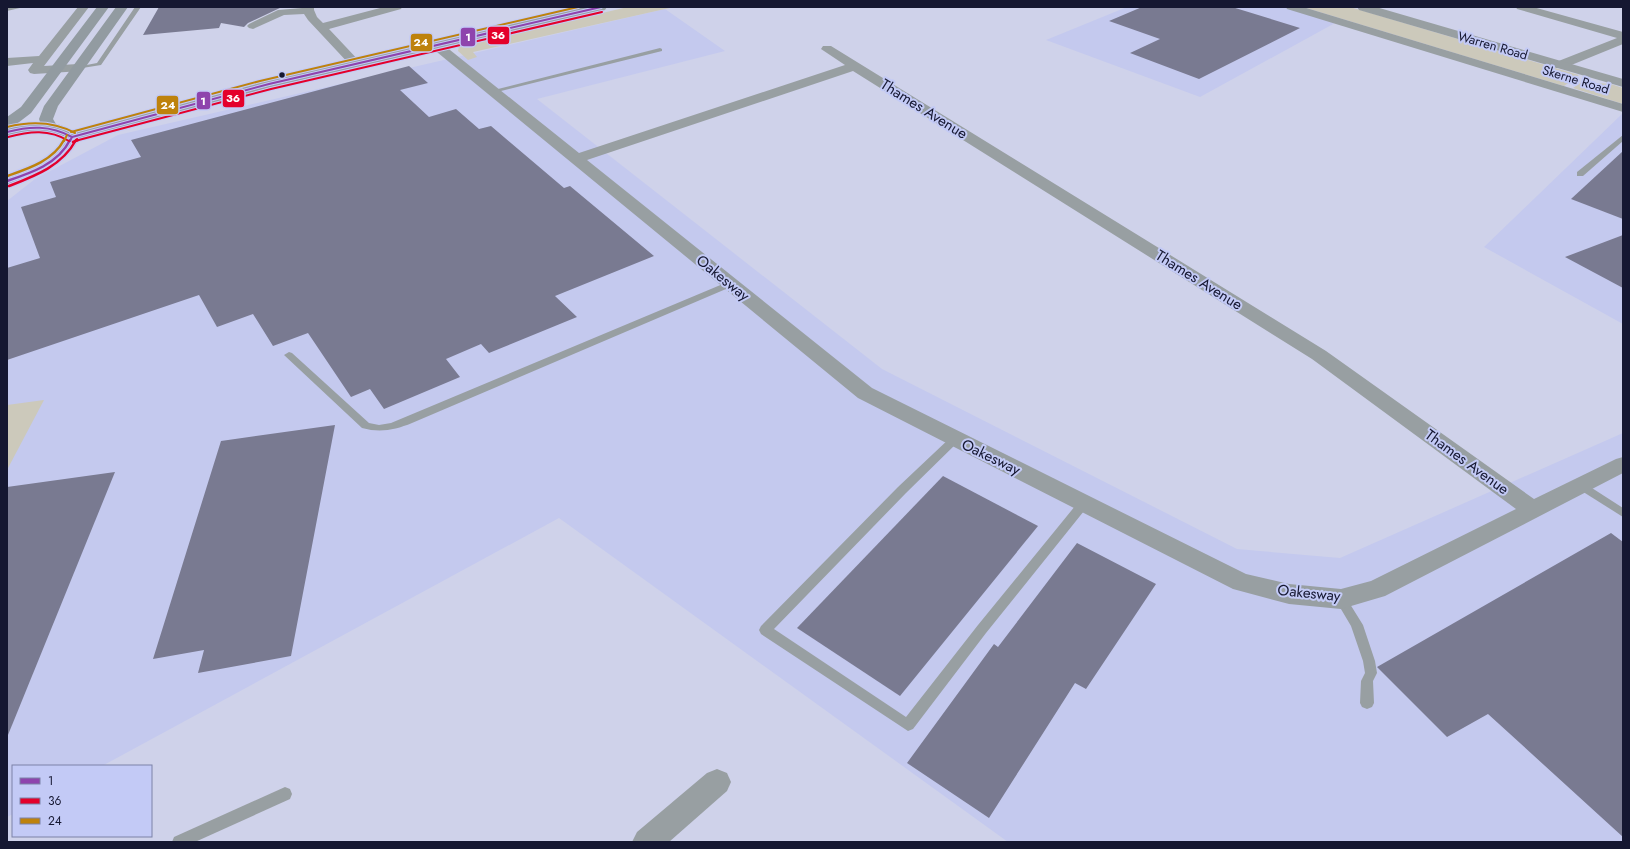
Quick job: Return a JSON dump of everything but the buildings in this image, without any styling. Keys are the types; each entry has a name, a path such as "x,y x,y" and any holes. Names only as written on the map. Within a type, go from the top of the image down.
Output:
{"highway":[{"path":"7,124 26,110 103,7"},
{"path":"50,128 46,119 51,106 122,7"},
{"path":"7,132 36,127 50,128 63,130 72,137 71,143 63,152 7,186"},
{"path":"7,181 25,175"}],"street":[{"path":"78,68 34,70 84,7"},
{"path":"322,27 397,7"},
{"path":"72,137 164,110 355,63 601,7"},
{"name":"Skerne Road","path":"1291,7 1623,108"},
{"name":"Warren Road","path":"1363,7 1623,83"},
{"path":"1521,7 1623,36"},
{"path":"253,26 282,12 309,8 312,18 355,63"},
{"path":"1560,64 1623,40"},
{"name":"Oakesway","path":"436,45 864,393 1241,582 1289,594 1341,599 1378,589 1532,509 1623,464"},
{"name":"Thames Avenue","path":"828,49 1319,355 1532,509"},
{"path":"7,62 43,59"},
{"path":"576,159 855,66"},
{"path":"647,842 717,782"}],"lane":[{"path":"7,9 21,7"},
{"path":"78,68 99,64 138,7"},
{"path":"493,91 660,50"},
{"path":"1580,174 1623,137"},
{"path":"290,355 366,426 378,429 390,427 415,418 730,284"},
{"path":"954,439 902,490 766,630 908,725 982,629 1084,504"},
{"path":"1581,485 1623,513"},
{"path":"1341,599 1357,625 1369,661 1371,673 1367,681 1367,703"},
{"path":"179,842 285,794"}],"shaded area":[{"path":"628,7 674,7 473,52 477,57 468,60 458,51 459,46"},
{"path":"1127,7 1289,7 1335,23 1200,97 1046,40"},
{"path":"1303,7 1350,7 1579,75 1564,86"},
{"path":"665,9 725,51 537,99 882,369 1237,549 1340,558 1623,433 1623,842 1008,842 559,518 104,765 12,765 12,814 7,817 7,201 35,179 118,135"},
{"path":"1582,82 1611,84 1623,88 1623,104 1573,88"},
{"path":"1623,113 1623,324 1484,247"},
{"path":"44,400 7,470 7,405"}],"transit line":[{"name":"24","path":"71,132 260,81 387,50 578,7"},
{"name":"1","path":"72,137 137,118 269,84 601,7"},
{"name":"36","path":"73,142 139,123 271,89 403,57 602,12"},
{"name":"24","path":"7,127 25,123 42,122 58,125 75,133"},
{"name":"1","path":"7,132 24,128 40,127 56,129 72,137"},
{"name":"36","path":"8,137 24,133 47,132 69,141"},
{"name":"24","path":"7,176 33,166 50,156 63,143 67,135"},
{"name":"1","path":"7,181 35,170 53,160 67,146 72,137"},
{"name":"36","path":"9,186 29,179 57,163 72,148 77,139"}]}
